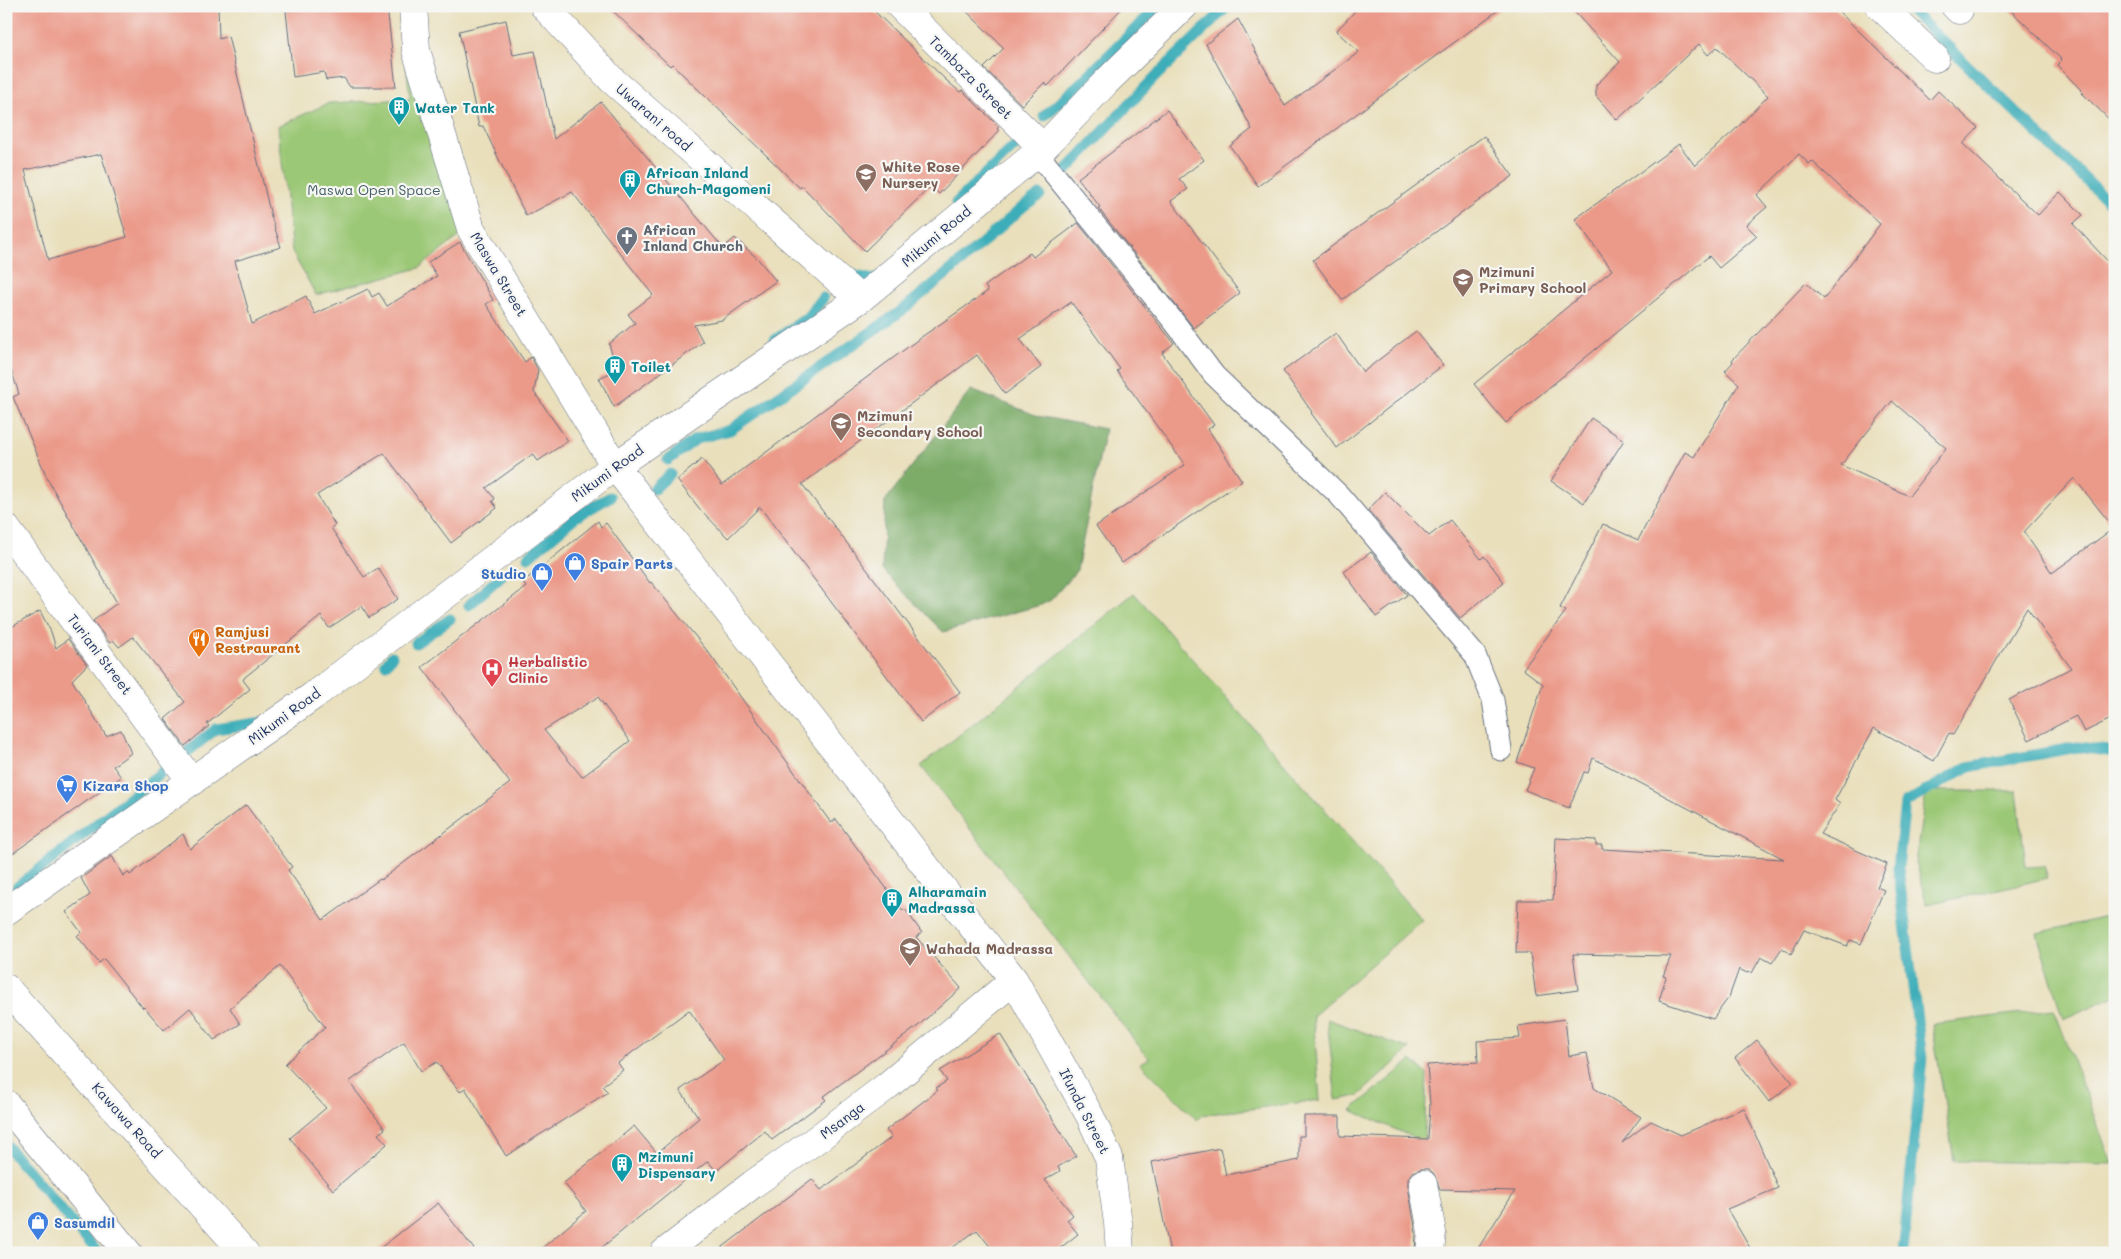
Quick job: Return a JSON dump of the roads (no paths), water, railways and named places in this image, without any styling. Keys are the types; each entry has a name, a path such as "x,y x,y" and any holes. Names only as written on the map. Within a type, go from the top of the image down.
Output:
{"street":[{"name":"Maswa Street","path":"413,6 416,50 471,229 615,466 1014,980"},
{"name":"Uwarani road","path":"544,6 612,80 860,299"},
{"name":"Tambaza Street","path":"900,6 1040,150"},
{"name":"Mikumi Road","path":"6,910 313,696 615,466 860,299 1040,150 1184,6"},
{"path":"1880,6 1935,58"},
{"name":"Turiani Street","path":"6,528 192,782"},
{"name":"Msanga","path":"664,1253 753,1184 887,1086 1014,980"},
{"name":"Ifunda Street","path":"1014,980 1090,1116 1109,1158 1120,1253"},
{"name":"Kawawa Road","path":"6,988 245,1253"},
{"path":"6,1104 128,1253"},
{"path":"1423,1184 1432,1232 1430,1253"}],"lane":[{"path":"1040,150 1176,323 1214,375 1339,495 1475,655 1493,700 1502,750"}],"waterway":[{"path":"1044,116 1074,90 1159,6"},
{"path":"1063,174 1157,75 1228,6"},
{"path":"1906,6 2115,208"},
{"path":"956,203 1018,143"},
{"path":"668,460 696,439 730,430 900,312 962,261 1024,206 1040,195"},
{"path":"853,275 874,280 877,278"},
{"path":"775,340 808,317 823,298"},
{"path":"654,489 670,474"},
{"path":"528,557 574,518 610,497"},
{"path":"469,605 502,575"},
{"path":"416,643 450,619"},
{"path":"386,664 392,656"},
{"path":"17,887 216,729 263,722"},
{"path":"1903,1253 1922,1059 1898,868 1905,803 1968,767 2078,747 2115,752"},
{"path":"6,1145 98,1253"}],"place":[{"name":"Water Tank","path":"399,126"},
{"name":"White Rose Nursery","path":"866,193"},
{"name":"African Inland Church-Magomeni","path":"630,199"},
{"name":"African Inland Church","path":"627,256"},
{"name":"Mzimuni Primary School","path":"1463,298"},
{"name":"Toilet","path":"615,385"},
{"name":"Mzimuni Secondary School","path":"841,442"},
{"name":"Spair Parts","path":"575,582"},
{"name":"Studio","path":"542,592"},
{"name":"Ramjusi Restraurant","path":"199,658"},
{"name":"Herbalistic Clinic","path":"492,688"},
{"name":"Kizara Shop","path":"67,804"},
{"name":"Alharamain Madrassa","path":"892,918"},
{"name":"Wahada Madrassa","path":"910,967"},
{"name":"Mzimuni Dispensary","path":"622,1183"},
{"name":"Sasumdil","path":"38,1241"}],"park label":[{"name":"Maswa Open Space","path":"374,189"}]}
